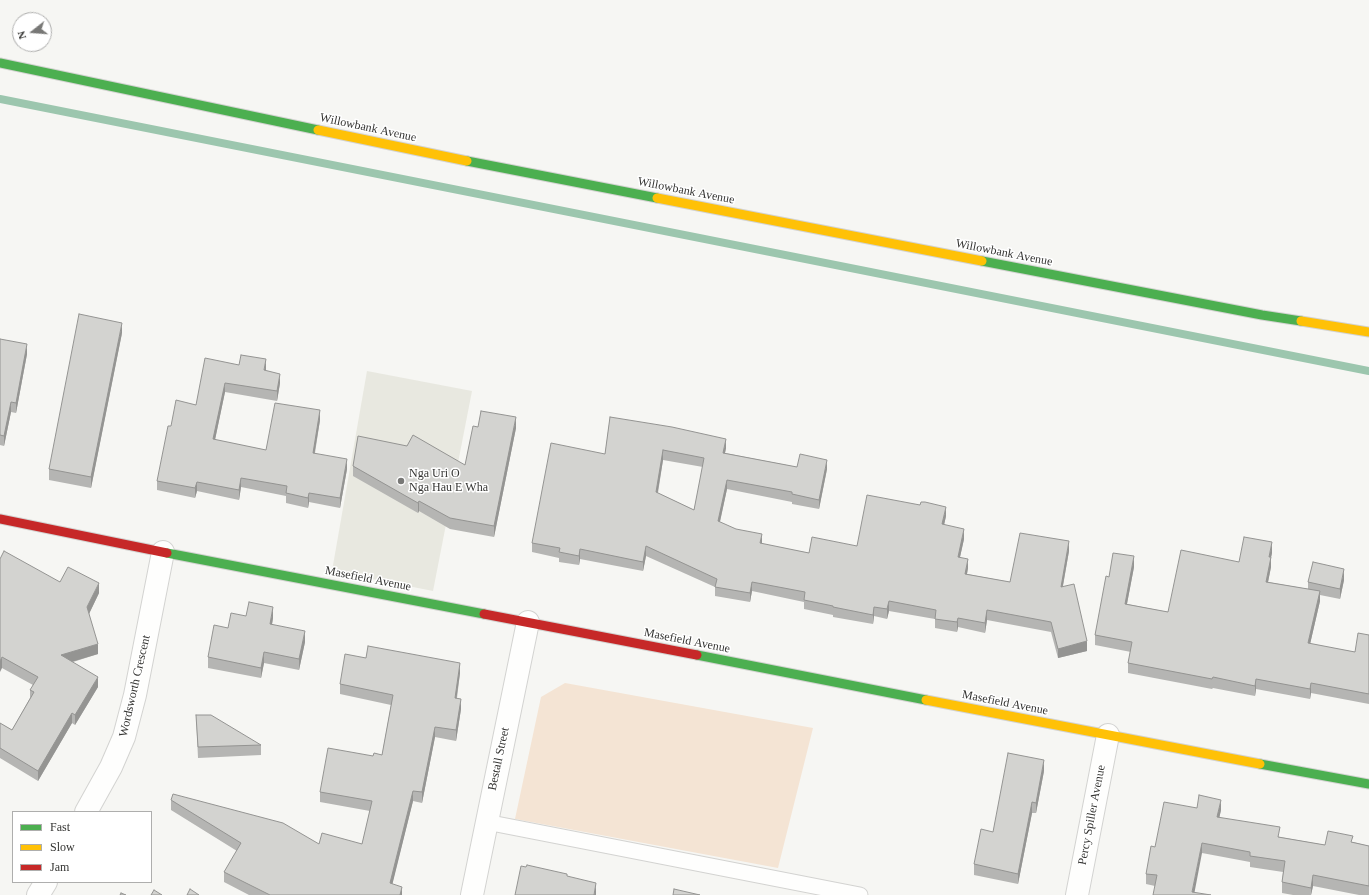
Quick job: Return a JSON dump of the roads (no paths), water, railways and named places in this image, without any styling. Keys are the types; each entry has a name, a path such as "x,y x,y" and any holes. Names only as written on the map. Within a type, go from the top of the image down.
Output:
{"street":[{"name":"Willowbank Avenue","path":"0,63 465,161 1262,315 1369,332"},
{"name":"Masefield Avenue","path":"0,519 163,552 1108,735 1369,784"},
{"name":"Wordsworth Crescent","path":"87,811 111,767 124,737 135,696 163,552"},
{"name":"Bestall Street","path":"472,895 528,622"},
{"name":"Percy Spiller Avenue","path":"1077,895 1108,735"},
{"path":"38,895 45,883"}],"lane":[{"path":"486,822 860,895"}],"waterway":[{"path":"0,99 1369,371"}],"place":[{"name":"Nga Uri O Nga Hau E Wha","path":"401,481"}]}
